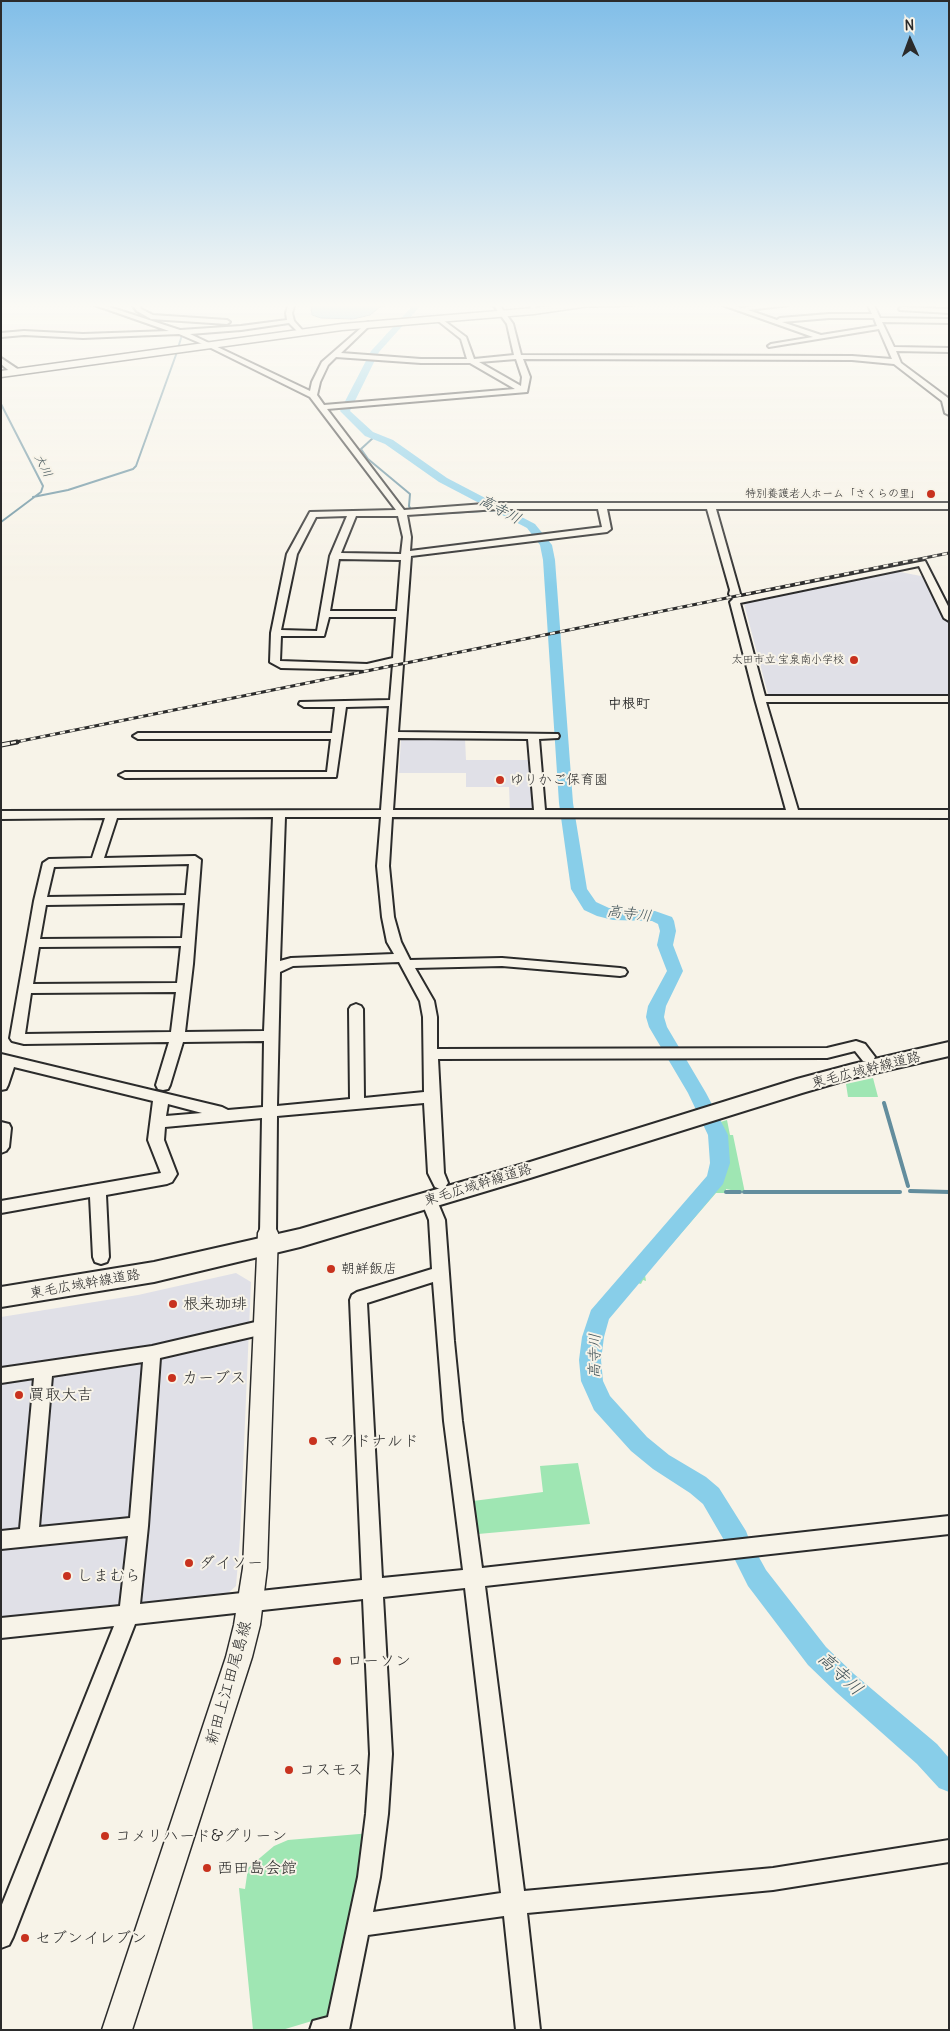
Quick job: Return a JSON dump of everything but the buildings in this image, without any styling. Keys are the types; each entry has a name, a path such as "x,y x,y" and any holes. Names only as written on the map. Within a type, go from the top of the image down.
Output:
{"highway":[{"name":"東毛広域幹線道路","path":"1,1297 146,1274 435,1191 706,1109 868,1057 949,1040"},
{"name":"東毛広域幹線道路","path":"706,1109 949,1050"},
{"name":"東毛広域幹線道路","path":"1,1285 102,1270 195,1250 267,1239"}],"main road":[{"name":"新田上江田尾島線","path":"117,2030 240,1657 251,1602 255,1568 267,1239"}],"street":[{"path":"315,398 402,513 407,536 383,866 388,917 394,942 427,1001 437,1176 435,1191 440,1273 453,1421 514,1903 528,2030"},
{"path":"322,407 431,398"},
{"path":"942,398 945,400 949,412"},
{"path":"398,660 367,666 281,665 275,662 276,633 292,554 313,514 402,513 498,506 949,506"},
{"path":"335,556 407,555 607,529 602,506"},
{"path":"710,506 735,590 734,594 738,600"},
{"path":"276,633 321,634 335,556 353,514"},
{"path":"794,814 760,699 735,602 922,563 949,618"},
{"path":"325,614 402,614"},
{"path":"760,699 949,699"},
{"path":"304,704 395,703"},
{"path":"124,775 332,775 341,704"},
{"path":"393,735 554,736"},
{"path":"138,736 337,736"},
{"path":"533,736 540,814"},
{"path":"1,815 387,813 949,814"},
{"path":"96,862 112,814"},
{"path":"267,1239 271,1036 279,814"},
{"path":"1,1207 166,1178 169,1174 156,1140 162,1092 177,1037 195,860 49,863 40,901 17,1038 177,1037 271,1036"},
{"path":"40,901 192,899"},
{"path":"33,944 188,942"},
{"path":"274,968 291,962 502,962 620,972"},
{"path":"26,989 182,987"},
{"path":"356,1009 357,1104"},
{"path":"431,1054 826,1054 856,1046 860,1047 868,1057"},
{"path":"1,1085 5,1060 162,1092 234,1115"},
{"path":"158,1122 431,1097"},
{"path":"1,1128 4,1128 1,1147"},
{"path":"98,1191 101,1256"},
{"path":"332,2029 360,1925 369,1877 382,1754 381,1712 371,1590 358,1300 363,1296 440,1273"},
{"path":"1,1376 152,1353 264,1326"},
{"path":"1,1937 129,1613 139,1526 152,1353"},
{"path":"29,1537 44,1369"},
{"path":"1,1628 129,1613 371,1590 949,1525"},
{"path":"1,1540 139,1526"},
{"path":"360,1925 514,1903 773,1879 949,1851"}],"shaded area":[{"name":"太田市立 宝泉南小学校","path":"890,570 926,577 949,623 949,698 769,698 743,600"},
{"name":"ゆりかご保育園","path":"465,738 466,760 533,760 537,811 510,811 509,787 466,787 466,773 399,773 401,739"},
{"path":"236,1273 251,1282 240,1538 236,1586 227,1594 1,1619 1,1317 138,1295"}],"green space":[{"path":"873,1078 878,1097 848,1097 846,1084"},
{"path":"727,1120 730,1135 733,1135 745,1193 726,1189 726,1193 716,1193 645,1275 646,1281 643,1280 641,1284 634,1282 722,1178 725,1166 725,1151 722,1133 717,1123"},
{"path":"578,1463 590,1524 478,1534 473,1501 543,1492 540,1466"},
{"path":"371,1833 332,2015 282,2030 253,2030 239,1888 245,1889 248,1868 274,1846 288,1840"}],"waterway":[{"path":"35,497 68,490 133,469 136,466 161,398"},
{"name":"高寺川","path":"352,398 345,411 369,434 389,442 443,480 531,526 546,545 549,560 566,803 579,889 590,906 603,912 613,915 655,916 666,921 668,931 665,945 675,971 657,1006 655,1017 658,1027 697,1093 718,1135 720,1163 716,1179 599,1316 593,1337 590,1360 592,1381 602,1403 639,1444 661,1462 698,1485 711,1496 737,1539"},
{"name":"大川","path":"1,404 43,486 41,492 35,497"},
{"path":"374,437 361,449 368,459 410,494 409,506 413,515 501,510"},
{"name":"大川","path":"1,522 35,497"},
{"path":"884,1103 908,1186"},
{"path":"910,1191 949,1192"},
{"path":"726,1192 740,1192"},
{"path":"744,1192 900,1192"},
{"name":"高寺川","path":"746,1558 757,1578 817,1656 845,1683 927,1754 949,1778"}],"railway":[{"path":"11,743 949,553"},
{"path":"1,745 17,742"}],"place":[{"name":"特別養護老人ホーム「さくらの里」","path":"931,494"},
{"name":"太田市立 宝泉南小学校","path":"854,660"},
{"name":"ゆりかご保育園","path":"500,780"},
{"name":"朝鮮飯店","path":"331,1269"},
{"name":"根来珈琲","path":"173,1304"},
{"name":"カーブス","path":"172,1378"},
{"name":"買取大吉","path":"19,1395"},
{"name":"マクドナルド","path":"313,1441"},
{"name":"ダイソー","path":"189,1563"},
{"name":"しまむら","path":"67,1576"},
{"name":"ローソン","path":"337,1661"},
{"name":"コスモス","path":"289,1770"},
{"name":"コメリハード&グリーン","path":"105,1836"},
{"name":"西田島会館","path":"207,1868"},
{"name":"セブンイレブン","path":"25,1938"}],"district":[{"name":"中根町","path":"629,704"}]}
